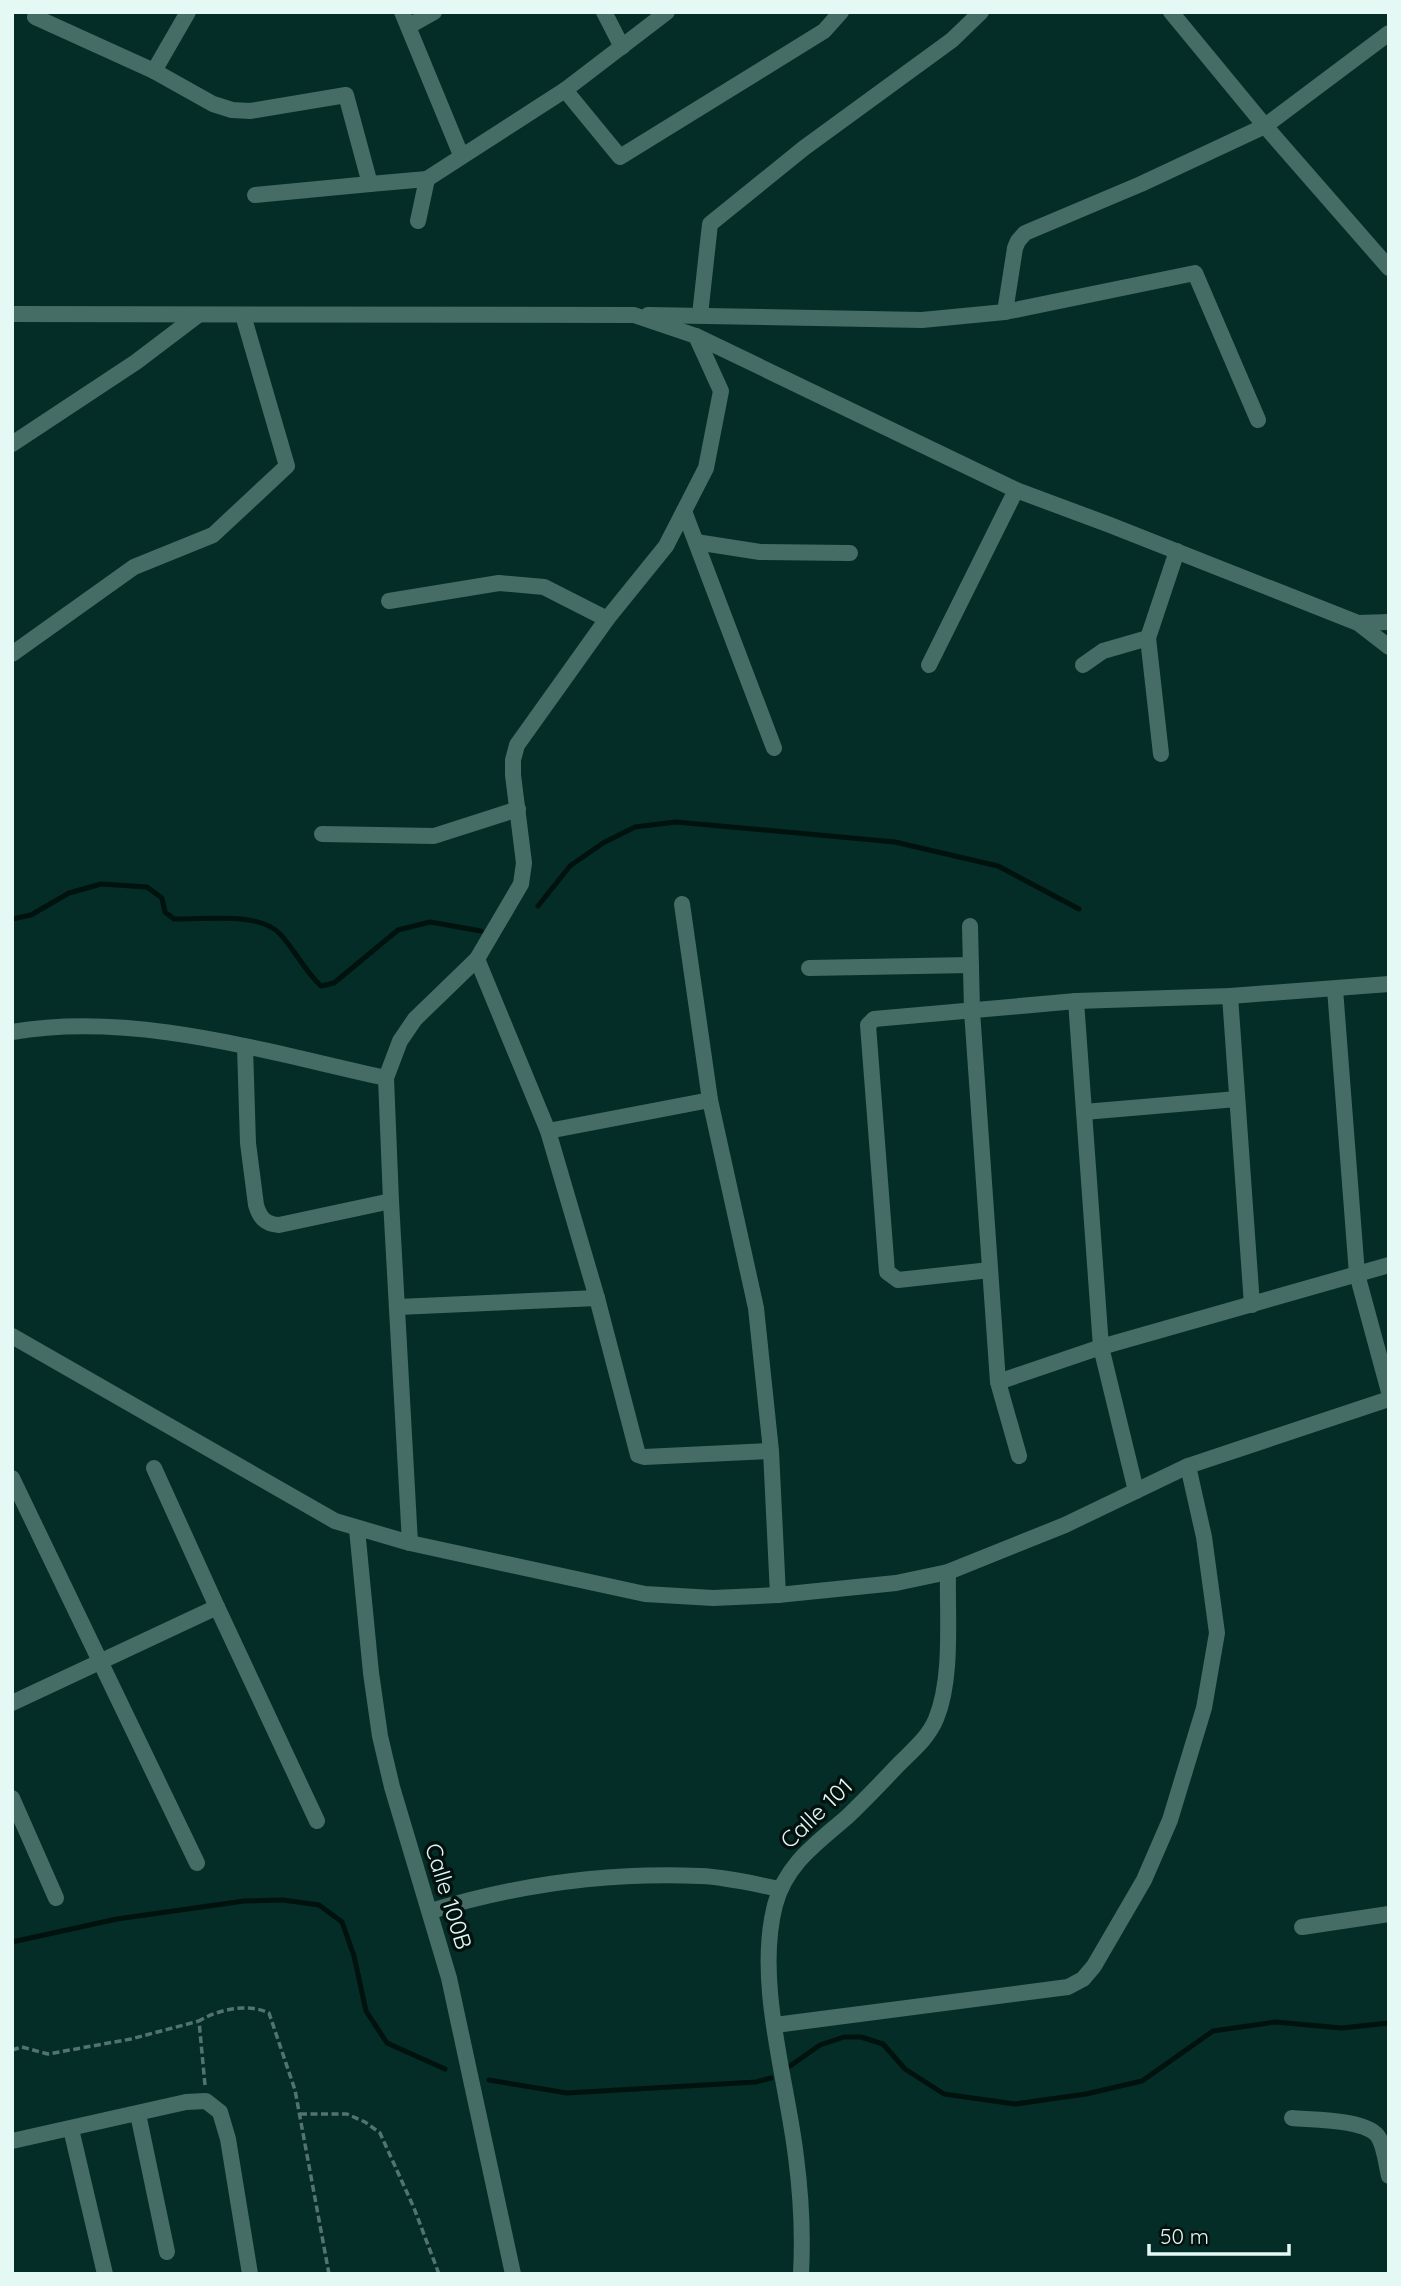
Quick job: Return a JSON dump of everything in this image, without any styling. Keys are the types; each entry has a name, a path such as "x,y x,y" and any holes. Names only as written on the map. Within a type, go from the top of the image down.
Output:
{"street":[{"path":"154,71 188,12"},
{"path":"434,12 406,19 461,155"},
{"path":"604,12 622,47"},
{"path":"255,195 427,178 565,90 667,12"},
{"path":"565,90 620,158 824,31 841,12"},
{"path":"700,315 710,224 804,148 952,40 981,12"},
{"path":"1171,12 1265,126 1389,268"},
{"path":"35,17 154,71 213,104 232,110 250,111 346,95 370,184"},
{"path":"1005,312 1015,248 1025,233 1141,184 1265,126 1389,33"},
{"path":"418,221 427,178"},
{"path":"12,314 700,315 922,320 1005,312 1195,273 1258,420"},
{"path":"12,654 134,566 213,535 287,466 243,314"},
{"path":"12,444 136,362 198,315"},
{"path":"634,315 696,336 1016,490 1358,623 1389,647"},
{"path":"410,1543 386,1078 400,1041 415,1019 477,959 521,884 524,863 513,775 517,745 607,619 666,546 706,468 721,390 696,336"},
{"path":"929,665 1016,490"},
{"path":"684,512 774,748"},
{"path":"696,542 760,552 850,553"},
{"path":"1161,754 1148,638 1177,551"},
{"path":"388,601 499,583 544,587 607,619"},
{"path":"1358,623 1389,622"},
{"path":"1083,665 1102,651 1148,638"},
{"path":"322,834 434,836 518,809"},
{"path":"682,904 710,1100 756,1308 771,1451 778,1595"},
{"path":"970,926 972,1011 998,1382 1019,1456"},
{"path":"477,959 548,1131 597,1298 638,1455 644,1457 771,1451"},
{"path":"809,968 971,965"},
{"path":"990,1270 898,1280 887,1272 868,1025 874,1019 1076,1000 1230,996 1389,984"},
{"path":"1335,989 1357,1275 1389,1392"},
{"path":"1230,996 1252,1305"},
{"path":"1076,1000 1101,1348 1136,1491"},
{"path":"12,1032 45,1027 158,1030 386,1078"},
{"path":"245,1047 248,1143 256,1205 264,1221 279,1225 391,1201"},
{"path":"1083,1112 1237,1099"},
{"path":"548,1131 710,1100"},
{"path":"998,1382 1101,1348 1389,1265"},
{"path":"398,1307 597,1298"},
{"path":"12,1336 335,1521 410,1543 645,1594 713,1598 778,1595 896,1583 948,1572 1065,1525 1188,1466 1389,1399"},
{"path":"775,2025 1068,1987 1083,1979 1094,1966 1144,1880 1170,1820 1204,1708 1217,1633 1204,1537 1188,1466"},
{"path":"154,1468 317,1821"},
{"path":"12,1478 197,1863"},
{"name":"Calle 100B","path":"357,1529 380,1736 392,1787 449,1978 513,2274"},
{"name":"Calle 101","path":"801,2274 797,2158 775,2025 769,1974 769,1940 780,1889 791,1869 804,1852 847,1816 925,1739 936,1720 943,1696 946,1668 948,1572"},
{"path":"12,1703 217,1607"},
{"path":"12,1798 56,1898"},
{"path":"431,1911 484,1895 576,1878 703,1875 780,1889"},
{"path":"1302,1927 1389,1914"},
{"path":"12,2141 186,2102 206,2101 220,2112 228,2139 250,2274"},
{"path":"138,2114 167,2252"},
{"path":"1292,2118 1373,2129 1380,2139 1389,2176"},
{"path":"71,2129 105,2274"}],"path":[{"path":"12,2050 22,2047 48,2053 131,2039 199,2021 212,2014 242,2008 260,2008 270,2013 295,2090 329,2274"},
{"path":"199,2021 206,2101"},
{"path":"300,2113 347,2114 380,2133 414,2208 439,2274"}],"waterway":[{"path":"538,906 570,866 603,843 635,827 676,822 895,842 998,866 1079,909"},
{"path":"12,919 31,915 69,893 101,884 147,887 162,898 165,912 174,919 245,919 270,927 280,934 321,986 334,983 398,930 430,922 481,931"},
{"path":"12,1942 117,1919 244,1901 283,1900 319,1905 342,1922 354,1956 366,2011 387,2043 445,2069"},
{"path":"790,2066 820,2045 844,2037 861,2037 883,2044 905,2069 944,2094 1015,2104 1086,2094 1142,2081 1213,2031 1275,2022 1342,2028 1389,2023"},
{"path":"489,2080 567,2093 756,2082 771,2078"}]}
